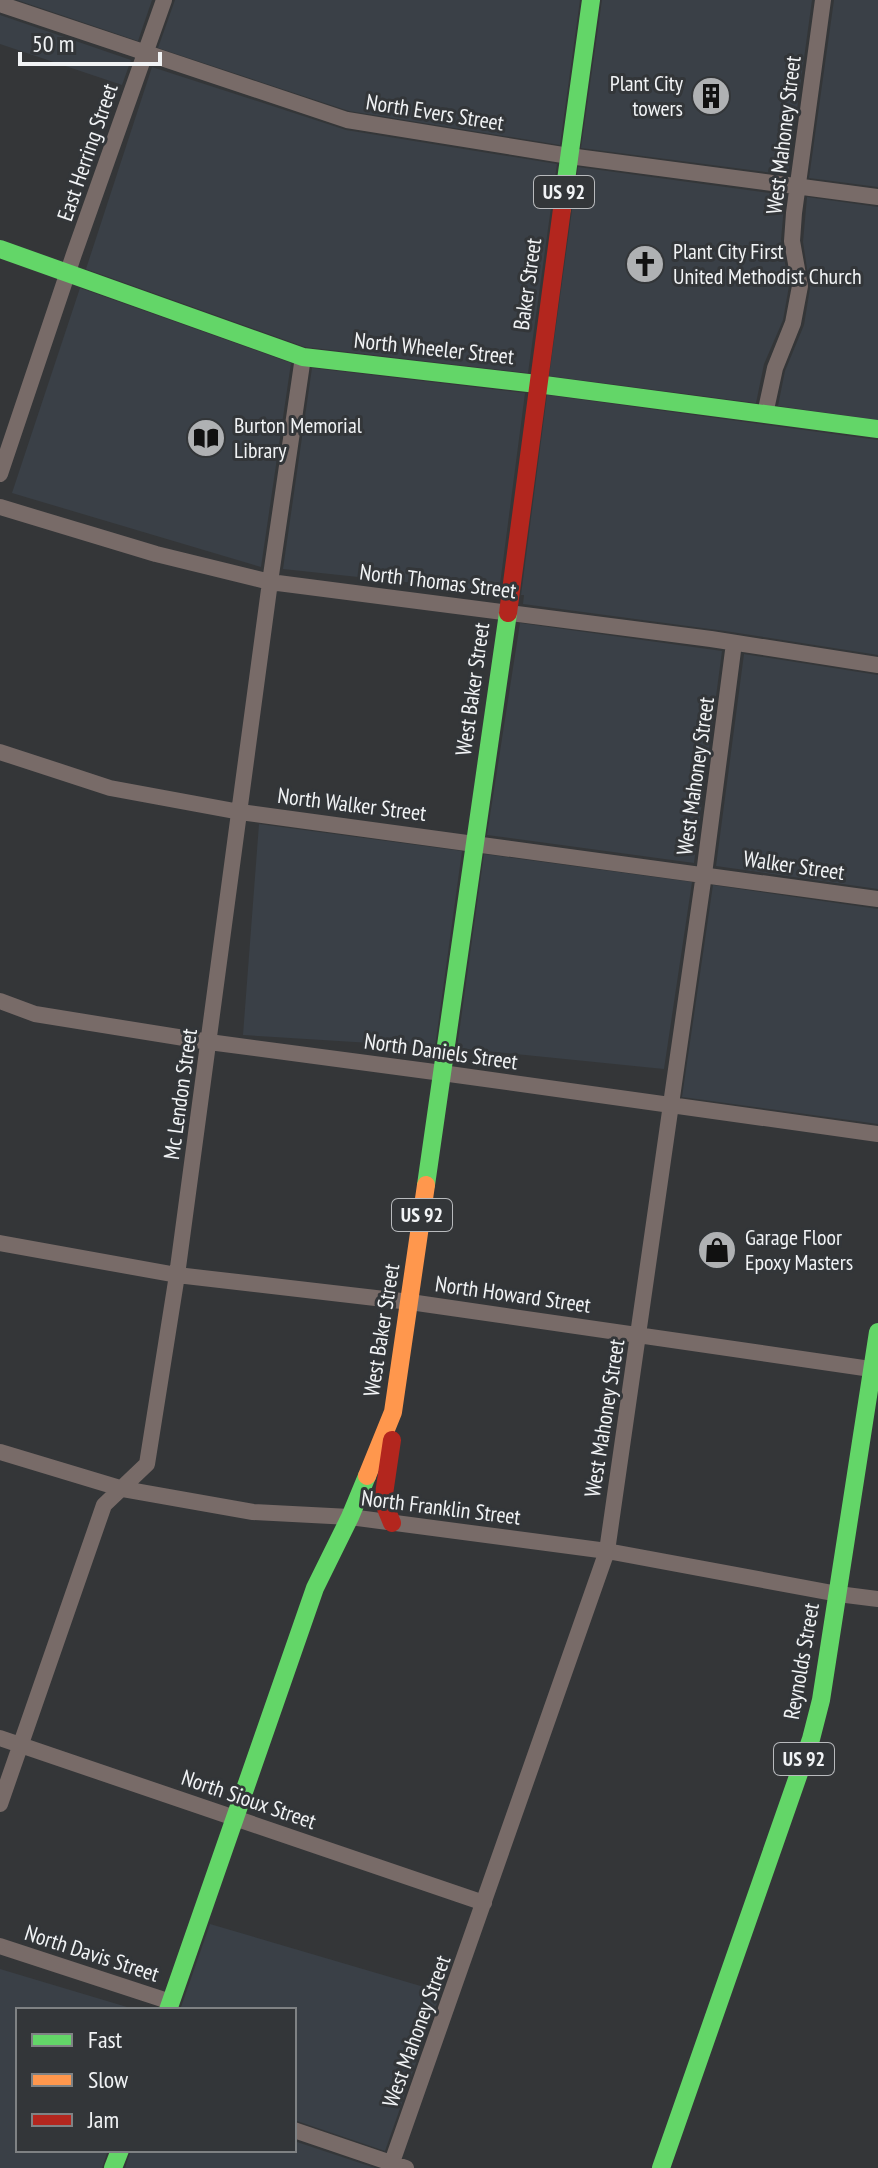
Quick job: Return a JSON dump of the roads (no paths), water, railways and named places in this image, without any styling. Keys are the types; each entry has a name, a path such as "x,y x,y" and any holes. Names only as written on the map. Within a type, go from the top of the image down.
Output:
{"main road":[{"name":"Baker Street","path":"537,384 591,0"},
{"name":"North Wheeler Street","path":"0,249 303,357 878,429"},
{"name":"West Baker Street","path":"170,2006 315,1588 350,1517 393,1412 508,612 537,384"},
{"name":"Reynolds Street","path":"661,2168 811,1739 828,1668 875,1369 878,1332"},
{"name":"US 92","path":"392,1523 383,1501 392,1444 393,1412"}],"street":[{"name":"East Herring Street","path":"0,474 164,0"},
{"name":"West Mahoney Street","path":"765,414 775,368 793,323 800,286 792,241 823,0"},
{"name":"North Evers Street","path":"0,4 347,120 569,156 878,197"},
{"name":"Mc Lendon Street","path":"0,1804 104,1505 147,1464 177,1275 303,357"},
{"name":"North Thomas Street","path":"0,507 156,554 270,582 508,612 878,665"},
{"name":"West Mahoney Street","path":"396,2166 607,1551 734,643"},
{"name":"North Walker Street","path":"0,752 110,788 240,812 704,874"},
{"name":"Walker Street","path":"704,874 878,899"},
{"name":"North Daniels Street","path":"0,1001 35,1014 209,1042 878,1134"},
{"name":"North Howard Street","path":"0,1243 177,1275 410,1302 875,1369"},
{"name":"North Franklin Street","path":"0,1452 123,1489 253,1512 350,1517 607,1551 878,1599"},
{"name":"North Sioux Street","path":"0,1738 484,1903"},
{"name":"North Davis Street","path":"0,1946 170,2006"},
{"path":"296,2131 396,2166"}],"place":[{"name":"Plant City towers","path":"711,96"},
{"name":"Plant City First United Methodist Church","path":"645,264"},
{"name":"Burton Memorial Library","path":"206,438"},
{"name":"Garage Floor Epoxy Masters","path":"717,1250"}]}
